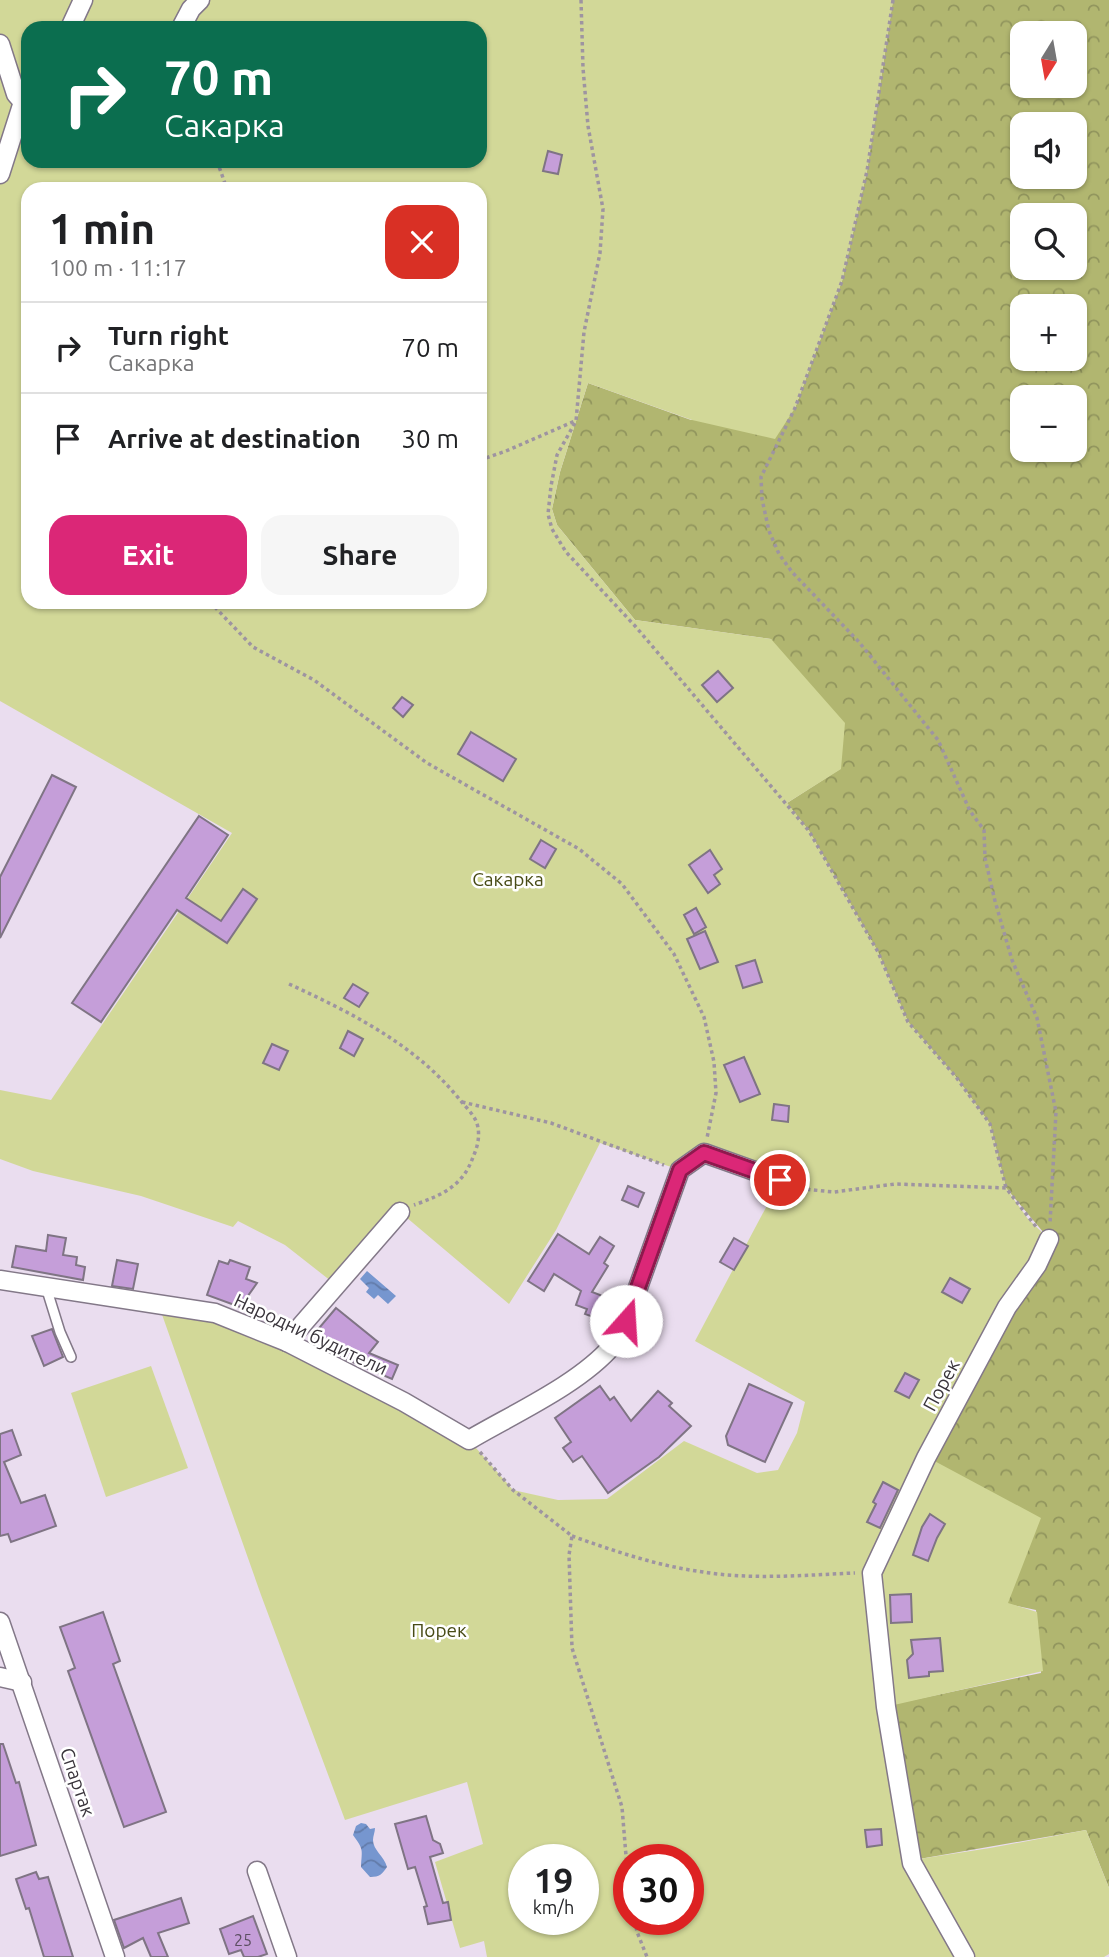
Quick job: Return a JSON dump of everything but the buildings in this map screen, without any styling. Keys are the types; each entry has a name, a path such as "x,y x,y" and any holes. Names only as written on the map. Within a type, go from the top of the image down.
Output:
{"street":[{"path":"73,21 83,0"},
{"path":"185,21 191,9 201,0"},
{"path":"0,44 16,94 21,98"},
{"path":"0,174 21,114"},
{"path":"468,1440 564,1384 595,1363 615,1343 626,1321 680,1170 704,1153 780,1180"},
{"path":"287,1342 400,1212"},
{"name":"Порек","path":"872,1573 945,1423 1007,1307 1037,1265 1049,1239"},
{"name":"Народни будители","path":"0,1280 99,1293 159,1306 215,1313 287,1342 404,1402 468,1440"},
{"path":"872,1573 886,1707 912,1863 965,1957"},
{"name":"Спартак","path":"0,1622 115,1957"},
{"path":"0,1678 22,1682"},
{"path":"257,1871 288,1957"}],"lane":[{"path":"45,1286 71,1357"}],"path":[{"path":"581,0 588,126 603,209 600,253 584,332 576,421 557,455 548,514 552,529 566,552 636,627 810,831 878,952 908,1022 956,1077 990,1124 1006,1188 1028,1219 1049,1239"},
{"path":"893,0 867,171 842,281 795,408 761,477 762,499 769,531 779,554 792,572 859,642 938,740 970,811 984,830 985,858 995,901 1012,960 1037,1018 1056,1112 1049,1239"},
{"path":"487,458 576,421"},
{"path":"217,609 253,647 314,680 427,763 579,849 622,884 674,954 704,1017 714,1062 716,1093 704,1153"},
{"path":"289,984 348,1012 403,1047 446,1083 476,1121 478,1144 467,1175 440,1196 400,1212"},
{"path":"462,1102 551,1123 680,1170"},
{"path":"780,1180 796,1190 834,1192 895,1184 1006,1188"},
{"path":"468,1440 513,1490 572,1536 618,1553 703,1573 774,1576 872,1573"},
{"path":"572,1536 569,1555 572,1648 622,1807 625,1844"},
{"path":"638,1935 647,1957"}],"green space":[{"name":"Сакарка","path":"0,0 893,0 867,171 842,281 795,408 775,439 692,420 588,383 560,472 552,509 557,525 635,620 771,639 845,723 841,769 787,803 809,831 878,952 908,1022 956,1077 990,1124 1006,1188 1028,1219 1049,1239 927,1457 1041,1518 1008,1603 1037,1612 1043,1671 894,1705 919,1859 1086,1830 1109,1888 1109,1954 1104,1957 487,1957 484,1941 460,1948 435,1862 483,1844 467,1782 345,1820 261,1595 159,1306 215,1313 469,1440 513,1490 558,1500 607,1499 684,1441 757,1473 778,1470 797,1433 805,1402 695,1341 780,1181 704,1154 680,1170 600,1143 556,1230 509,1304 400,1212 336,1285 285,1245 238,1221 233,1227 141,1196 33,1171 0,1159 0,1090 51,1100 232,833 0,701"},
{"path":"893,0 1109,0 1109,1888 1086,1830 919,1859 894,1704 1041,1673 1036,1610 1008,1604 926,1458 1049,1239 1006,1188 990,1124 956,1077 908,1022 878,952 809,831 787,803 840,769 771,639 635,620 557,525 552,509 560,472 588,383 691,420 795,408 842,281 867,171"},
{"path":"151,1366 188,1468 106,1497 71,1393"}],"water":[{"path":"367,1271 396,1296 388,1304 378,1295 374,1299 366,1292 369,1288 360,1279"},
{"path":"361,1823 370,1829 375,1828 373,1844 387,1867 376,1876 370,1877 361,1867 362,1850 353,1835 356,1826"}],"route":[{"path":"626,1321 680,1170 704,1153 780,1180"}]}
